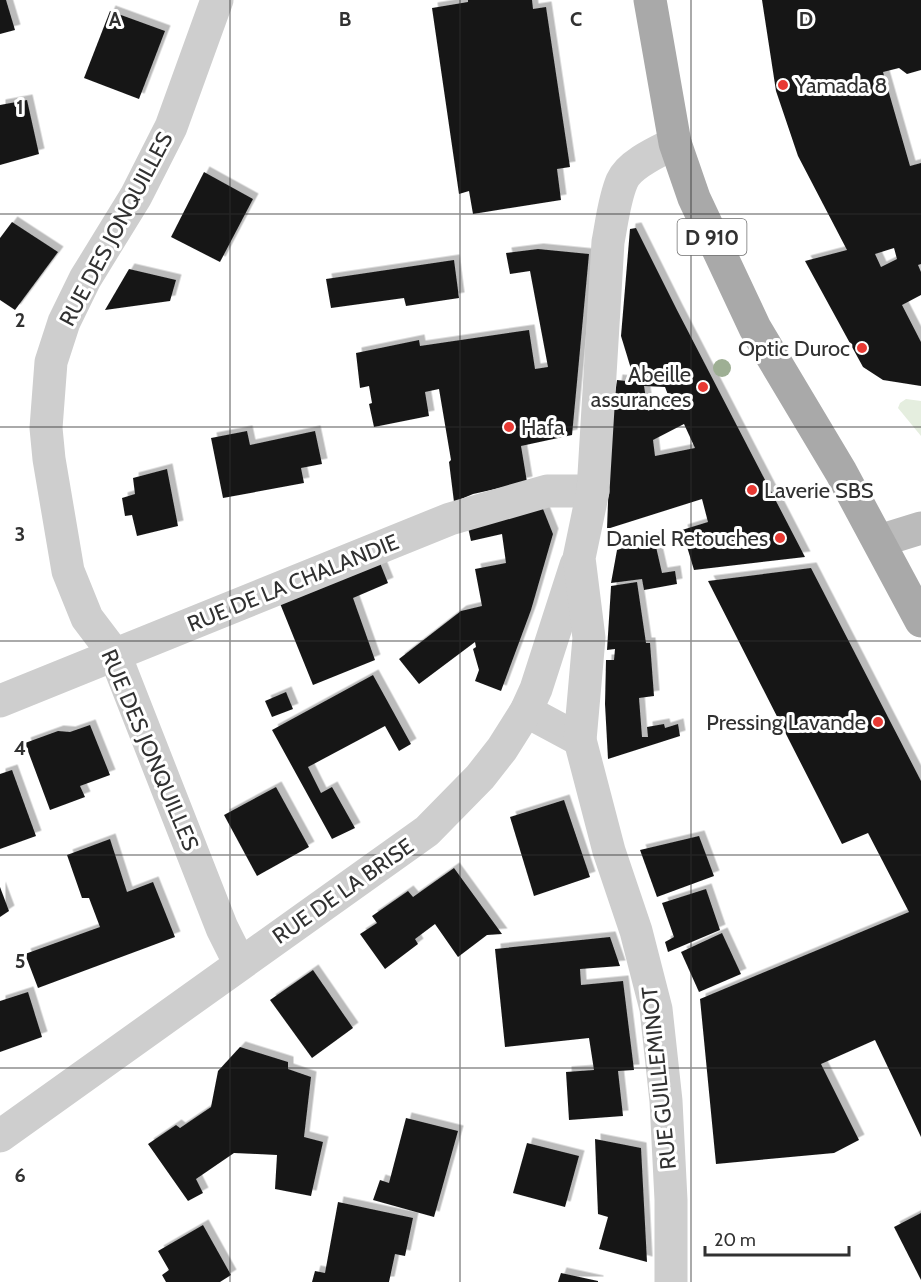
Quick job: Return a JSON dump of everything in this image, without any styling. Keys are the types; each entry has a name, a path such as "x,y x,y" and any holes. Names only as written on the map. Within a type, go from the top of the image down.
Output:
{"main road":[{"name":"D 910","path":"650,0 675,143 694,198 755,328 841,472 921,621"}],"street":[{"name":"RUE DES JONQUILLES","path":"217,0 171,127 136,196 85,279 64,322 51,362 46,428 68,571 87,618 115,655 222,928 240,964"},
{"name":"RUE GUILLEMINOT","path":"671,1282 671,1200 666,1101 656,1009 636,932 609,851 580,740 589,639 579,558 592,491 608,242 614,213 622,179 644,158 675,143"},
{"name":"RUE DE LA CHALANDIE","path":"0,701 450,519 547,491 592,491"},
{"path":"879,541 921,528"},
{"name":"RUE DE LA BRISE","path":"0,1136 427,831 480,777 502,749 526,711 536,689 579,558"},
{"path":"526,711 580,740"}],"green space":[{"path":"906,399 921,401 921,436 898,408 900,403"}],"building":[{"path":"0,0 6,0 15,30 0,34"},
{"path":"468,0 532,0 533,9 546,7 570,167 557,169 561,200 473,214 469,191 459,194 432,8 468,2"},
{"path":"762,0 921,0 921,70 907,74 899,68 883,72 910,166 921,163 921,264 918,265 921,272 921,295 902,305 921,342 921,386 883,380 863,367 805,261 847,250 798,156 776,91","holes":["894,248 897,259 881,267 875,254"]},
{"path":"110,11 165,31 139,99 84,78"},
{"path":"27,100 39,154 0,165 0,105"},
{"path":"204,172 253,199 220,262 171,237"},
{"path":"12,222 58,252 15,310 0,300 0,238"},
{"path":"636,228 805,557 694,570 682,530 708,522 702,499 607,529 611,424 617,380 635,382 621,336 630,229","holes":["644,386 665,387 670,400 648,411","684,424 695,448 655,456 653,440"]},
{"path":"538,249 589,254 572,435 521,446 527,482 473,494 454,502 449,462 451,460 439,389 425,392 429,416 374,427 369,404 372,403 369,386 360,388 356,353 419,340 420,346 529,330 535,369 548,367 530,271 510,274 506,253"},
{"path":"454,260 459,298 406,306 404,298 331,308 326,279"},
{"path":"129,269 176,280 170,301 105,310"},
{"path":"247,431 250,445 315,431 322,464 301,468 304,483 223,498 211,438"},
{"path":"167,469 178,526 137,536 132,515 125,516 122,498 135,494 133,478"},
{"path":"541,504 553,534 531,610 501,691 475,681 479,670 473,649 476,647 475,642 419,684 399,659 461,611 482,606 475,569 506,563 502,534 471,541 467,523"},
{"path":"654,538 662,573 675,571 677,584 644,590 642,579 611,583 617,550"},
{"path":"380,563 388,583 353,598 375,660 313,685 279,601"},
{"path":"811,568 921,781 921,1137 875,1040 821,1064 859,1140 834,1153 716,1164 700,999 909,912 868,833 842,844 708,581"},
{"path":"637,582 646,643 650,643 654,696 639,698 642,737 648,737 647,727 664,724 665,728 678,724 680,736 608,759 605,704 606,660 614,660 615,649 607,650 611,586"},
{"path":"373,675 411,744 399,751 385,726 308,767 321,793 332,787 355,828 332,839 272,730"},
{"path":"286,692 293,709 272,717 265,701"},
{"path":"90,725 110,775 80,786 85,797 50,810 25,743 58,731 70,732"},
{"path":"12,770 36,836 0,849 0,774"},
{"path":"276,787 309,847 257,876 224,815"},
{"path":"564,800 590,877 534,896 510,817"},
{"path":"699,836 714,876 657,897 640,850"},
{"path":"110,839 127,892 153,882 175,937 38,988 25,954 100,927 89,898 82,898 67,855"},
{"path":"454,868 502,934 487,935 458,957 435,924 415,939 418,944 385,969 360,934 377,923 372,916 408,891 413,897"},
{"path":"0,887 9,911 0,917"},
{"path":"706,889 720,930 668,952 665,942 674,937 662,903"},
{"path":"722,933 741,974 699,992 681,952"},
{"path":"610,937 620,966 580,969 581,985 623,981 634,1070 618,1071 623,1116 569,1120 566,1072 594,1070 589,1038 505,1047 495,949"},
{"path":"313,970 353,1028 312,1058 270,1000"},
{"path":"28,992 42,1037 0,1052 0,1001"},
{"path":"240,1047 288,1062 288,1069 311,1077 304,1137 323,1142 311,1196 275,1189 277,1155 234,1153 196,1179 203,1193 188,1201 148,1144 176,1125 180,1128 211,1107 218,1071"},
{"path":"406,1118 458,1131 434,1217 373,1200 380,1180 389,1183"},
{"path":"595,1139 641,1148 647,1262 599,1249 608,1217 598,1214"},
{"path":"527,1143 579,1156 565,1207 513,1193"},
{"path":"338,1202 413,1218 405,1256 395,1254 389,1282 312,1282 315,1271 325,1273"},
{"path":"921,1213 921,1280 894,1227"},
{"path":"203,1225 231,1275 220,1282 166,1282 162,1275 169,1270 158,1251"},
{"path":"561,1273 598,1281 598,1282 558,1282"}],"place":[{"name":"Yamada 8","path":"783,85"},
{"name":"Optic Duroc","path":"862,348"},
{"name":"Abeille assurances","path":"703,387"},
{"name":"Hafa","path":"509,427"},
{"name":"Laverie SBS","path":"752,490"},
{"name":"Daniel Retouches","path":"780,538"},
{"name":"Pressing Lavande","path":"878,722"}]}
